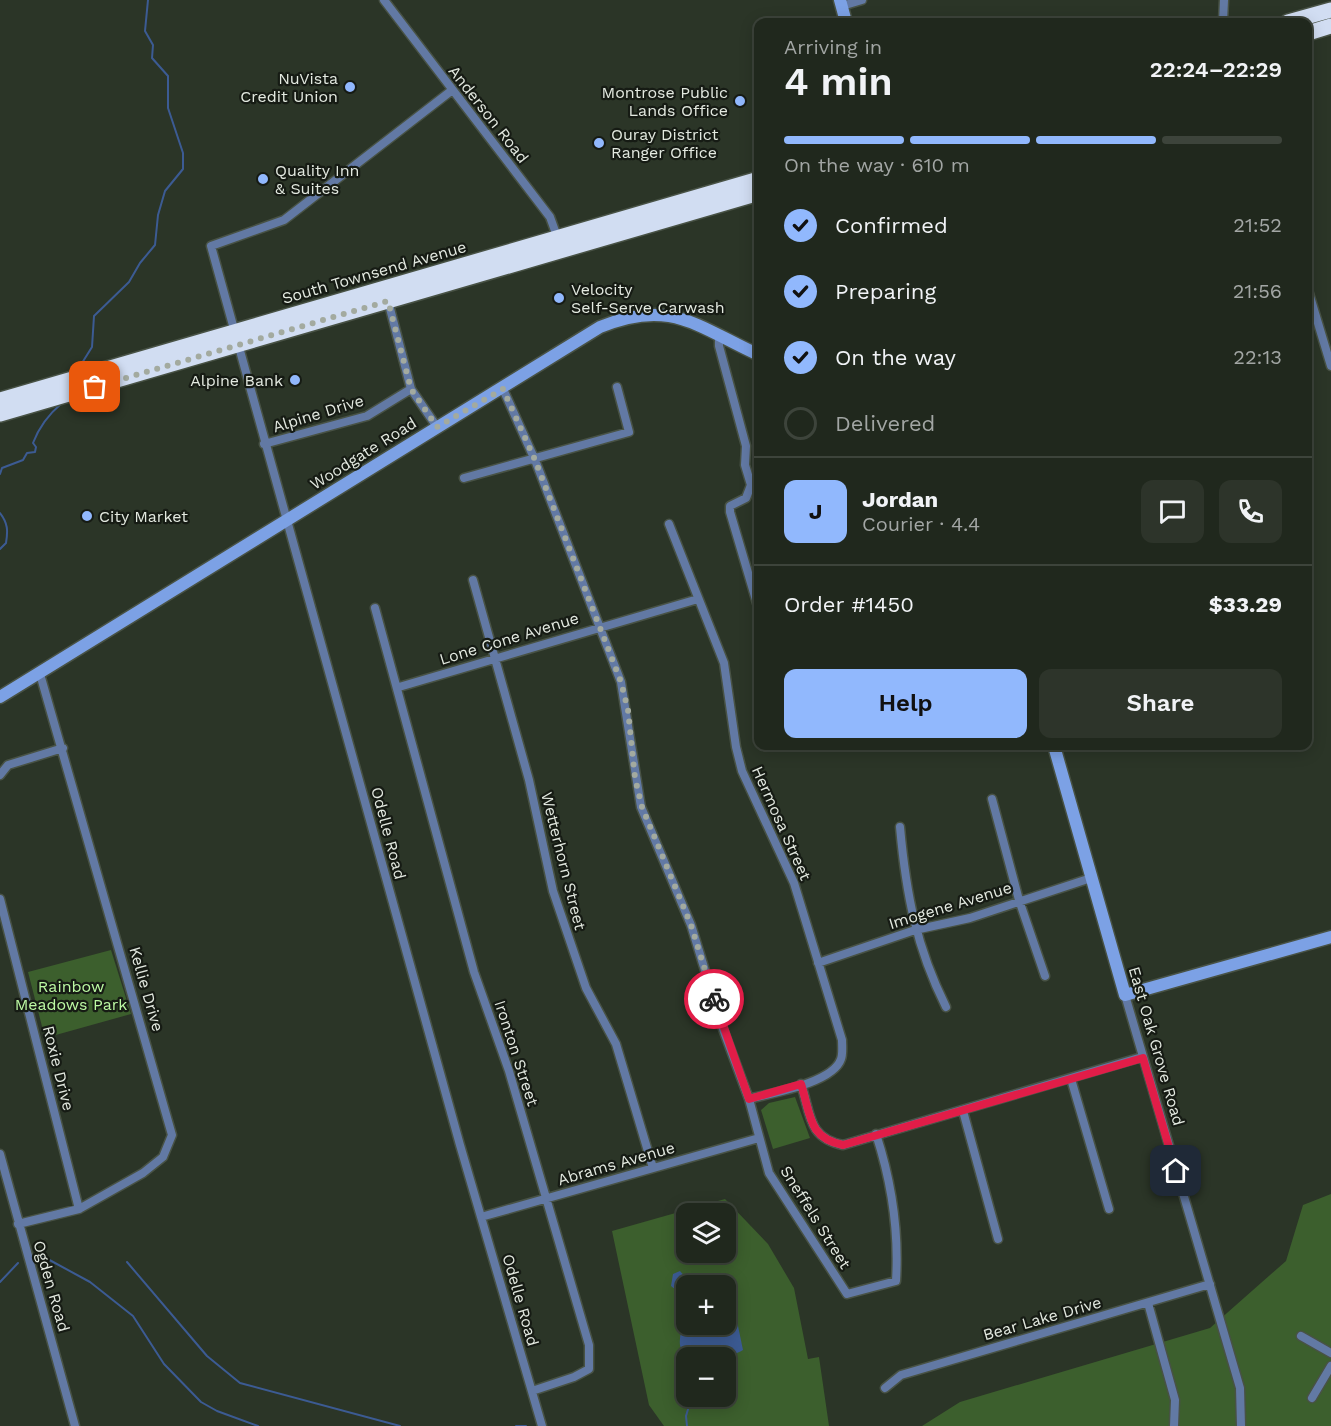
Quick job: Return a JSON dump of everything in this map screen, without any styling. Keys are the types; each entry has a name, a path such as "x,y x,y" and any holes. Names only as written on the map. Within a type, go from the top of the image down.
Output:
{"highway":[{"path":"1302,18 1331,10"},
{"path":"1312,32 1331,26"},
{"name":"South Townsend Avenue","path":"0,414 40,403 111,375 560,244 754,181"},
{"name":"South Townsend Avenue","path":"560,244 754,194"},
{"name":"South Townsend Avenue","path":"0,400 49,386 111,375"}],"street":[{"name":"Anderson Road","path":"384,0 451,91 550,217 560,244"},
{"path":"845,18 841,3 862,0"},
{"path":"1223,18 1224,0"},
{"name":"Odelle Road","path":"451,91 284,220 211,246 285,520 542,1426"},
{"path":"386,295 411,389 437,427"},
{"path":"1312,304 1331,366"},
{"name":"Woodgate Road","path":"0,697 285,520 503,389 591,332 638,314 681,318 754,353"},
{"path":"720,337 719,346 746,446 745,465 751,485 746,498 729,506 754,593"},
{"path":"464,478 629,432 617,387"},
{"name":"Alpine Drive","path":"264,444 367,416 411,389"},
{"name":"Sneffels Street","path":"503,389 535,460 621,682 628,710 635,778 642,807 691,925 723,1029 749,1099 769,1173 847,1294 896,1281 897,1262 888,1170 876,1134"},
{"name":"Hermosa Street","path":"669,524 724,663 736,747 742,771 794,883 842,1040 841,1059 833,1070 821,1078 801,1084"},
{"name":"Wetterhorn Street","path":"473,580 529,780 556,902 586,988 616,1044 653,1168"},
{"name":"Lone Cone Avenue","path":"399,687 494,657 698,599"},
{"name":"Ironton Street","path":"375,608 399,687 474,972 509,1071 589,1345 589,1369 574,1377 532,1391"},
{"name":"Kellie Drive","path":"18,1224 80,1209 143,1173 164,1157 172,1135 40,674"},
{"path":"0,775 8,765 63,748"},
{"name":"East Oak Grove Road","path":"1055,750 1239,1388 1242,1426"},
{"path":"992,799 1019,900 1045,976"},
{"path":"900,827 905,884 915,930 928,971 946,1007"},
{"name":"Imogene Avenue","path":"818,963 915,930 970,918 1091,878"},
{"name":"Roxie Drive","path":"0,899 80,1209"},
{"path":"1125,995 1331,937"},
{"path":"749,1099 801,1084 816,1132 826,1141 843,1145 1143,1058"},
{"path":"1071,1079 1109,1209"},
{"path":"963,1111 998,1239"},
{"name":"Abrams Avenue","path":"481,1217 759,1138"},
{"name":"Ogden Road","path":"0,1154 75,1426"},
{"name":"Bear Lake Drive","path":"885,1388 901,1375 1210,1284"},
{"path":"1148,1303 1175,1400 1174,1426"},
{"path":"1301,1336 1331,1353"},
{"path":"1312,1398 1331,1366"}],"green space":[{"name":"Rainbow Meadows Park","path":"111,950 131,1014 45,1038 28,972"},
{"path":"795,1097 810,1138 773,1149 761,1110 769,1103"},
{"path":"1331,1194 1331,1426 922,1426 960,1402 1210,1328 1286,1261 1303,1205"},
{"path":"725,1199 729,1203 711,1203"},
{"path":"736,1211 768,1244 794,1288 808,1359 819,1357 829,1426 664,1426 649,1405 612,1231 676,1213 676,1263 736,1263"}],"water":[{"path":"680,1271 683,1275 676,1275 676,1290 671,1286 673,1274"},
{"path":"736,1320 743,1350 736,1353 736,1347 681,1347 680,1335 736,1335"}],"waterway":[{"path":"77,371 92,347 94,316 129,282 140,263 155,245 158,215 165,191 183,169 183,153 168,108 168,76 152,58 153,45 145,31 148,0"},
{"path":"0,474 2,468 23,460 27,453 35,452 36,447 33,443 38,432 62,403"},
{"path":"0,513 5,520 7,531 6,543 0,549"},
{"path":"36,1255 90,1282 133,1316 164,1364 201,1402 217,1411 258,1426"},
{"path":"127,1262 207,1356 240,1383 400,1426"},
{"path":"0,1282 18,1263"},
{"path":"687,1426 686,1416 689,1407"},
{"path":"516,1426 526,1426"}],"way so far":[{"path":"95,387 388,301 411,389 437,427 503,389 535,460 621,682 628,710 635,778 642,807 650,834 691,925 714,999"}],"place":[{"name":"NuVista Credit Union","path":"350,87"},
{"name":"Montrose Public Lands Office","path":"740,101"},
{"name":"Ouray District Ranger Office","path":"599,143"},
{"name":"Quality Inn & Suites","path":"263,179"},
{"name":"Velocity Self-Serve Carwash","path":"559,298"},
{"name":"Alpine Bank","path":"295,380"},
{"name":"City Market","path":"87,516"}],"route":[{"path":"714,999 749,1099 801,1084 816,1132 826,1141 843,1145 1143,1058 1176,1171"}]}
